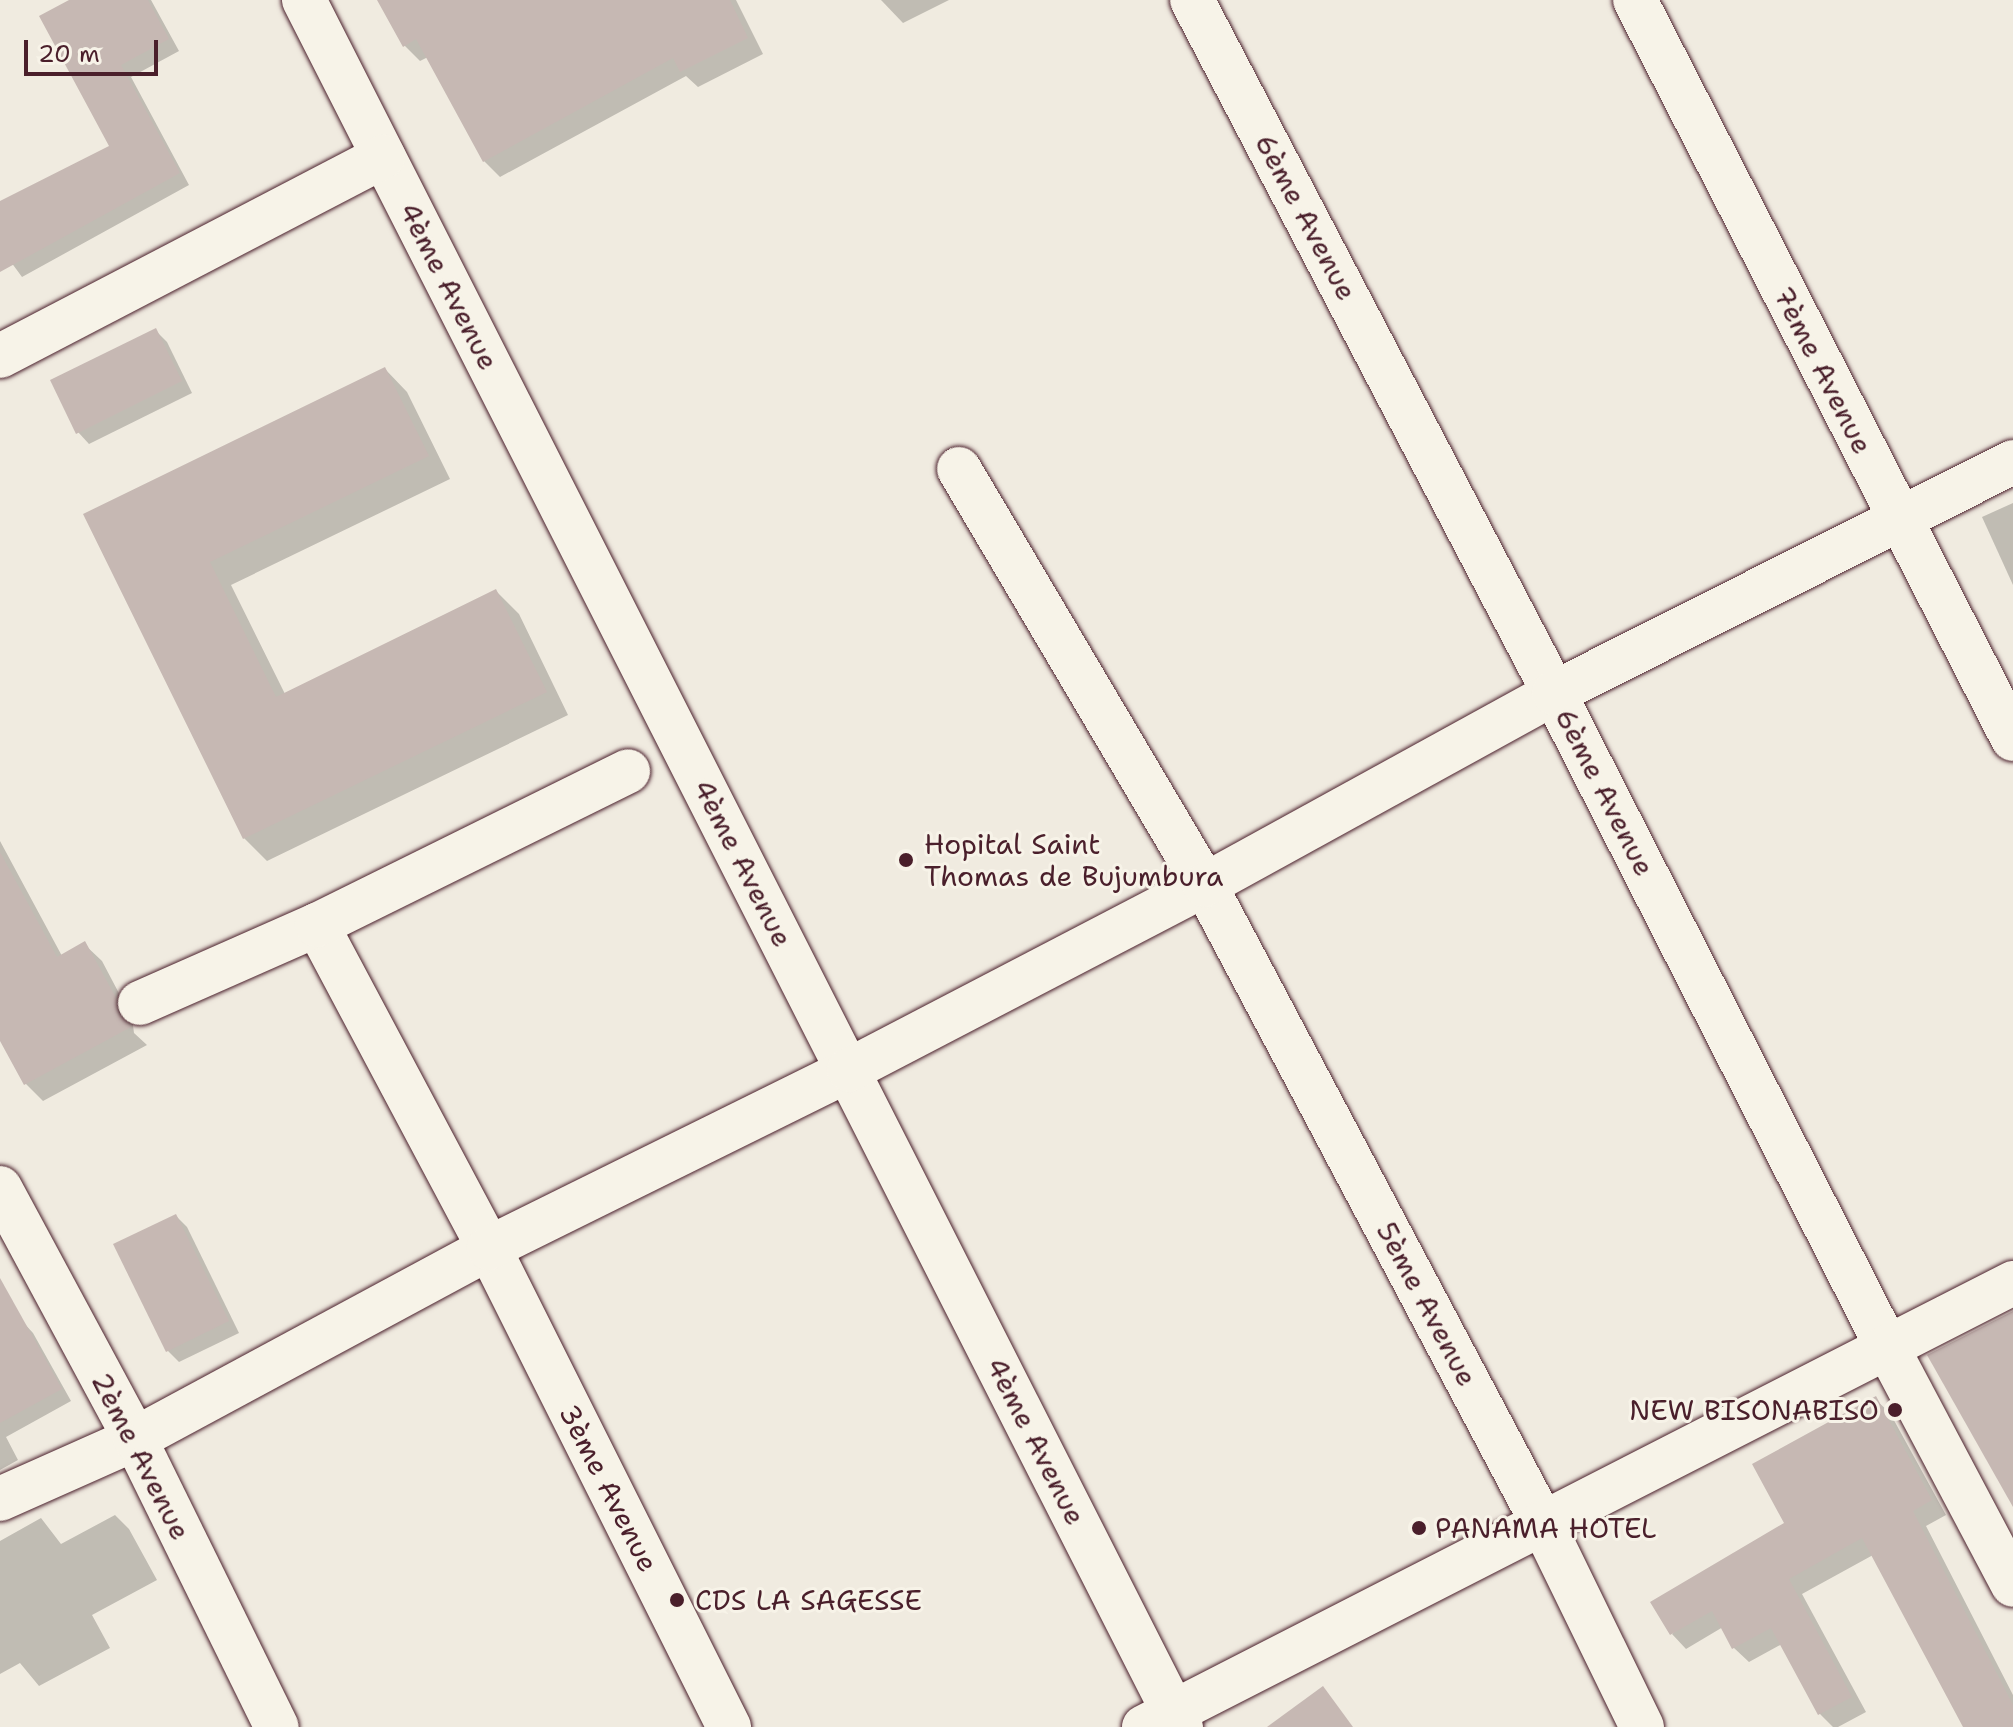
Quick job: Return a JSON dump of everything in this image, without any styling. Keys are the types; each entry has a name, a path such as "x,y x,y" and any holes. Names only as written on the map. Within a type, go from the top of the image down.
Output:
{"street":[{"name":"4ème Avenue","path":"304,0 849,1070 1166,1722"},
{"name":"6ème Avenue","path":"1192,0 1554,693 1887,1347 2013,1585"},
{"name":"7ème Avenue","path":"1635,0 2013,739"},
{"path":"0,356 383,157"},
{"path":"0,1499 135,1439 489,1248 849,1070 1205,885 1554,693 2013,462"},
{"name":"5ème Avenue","path":"959,469 1205,885 1542,1522 1642,1727"},
{"path":"140,1003 317,925 628,771"},
{"name":"3ème Avenue","path":"317,925 489,1248 729,1727"},
{"name":"2ème Avenue","path":"0,1188 135,1439 277,1727"},
{"path":"1166,1722 1542,1522 2013,1283"}],"building":[{"path":"69,0 148,0 169,39 121,65 180,173 0,272 0,201 109,146 39,16"},
{"path":"377,0 730,0 748,38 680,72 673,58 483,162 416,39 403,47"},
{"path":"156,328 182,381 76,434 50,380"},
{"path":"385,367 429,456 210,562 276,697 496,589 547,692 243,839 83,514"},
{"path":"0,852 57,957 85,941 116,998 118,1014 131,1027 24,1085 0,1041"},
{"path":"176,1214 229,1321 166,1352 113,1244"},
{"path":"0,1278 62,1389 0,1423"},
{"path":"2013,1311 2013,1507 1927,1355"},
{"path":"1876,1396 1932,1500 1913,1511 2013,1705 2013,1727 1963,1727 1862,1538 1789,1579 1852,1697 1818,1715 1771,1628 1732,1649 1712,1611 1670,1635 1650,1602 1784,1523 1752,1464"},
{"path":"1323,1686 1353,1727 1267,1727"}],"place":[{"name":"Hopital Saint Thomas de Bujumbura","path":"906,860"},
{"name":"NEW BISONABISO","path":"1895,1410"},
{"name":"PANAMA HOTEL","path":"1419,1528"},
{"name":"CDS LA SAGESSE","path":"677,1600"}]}
